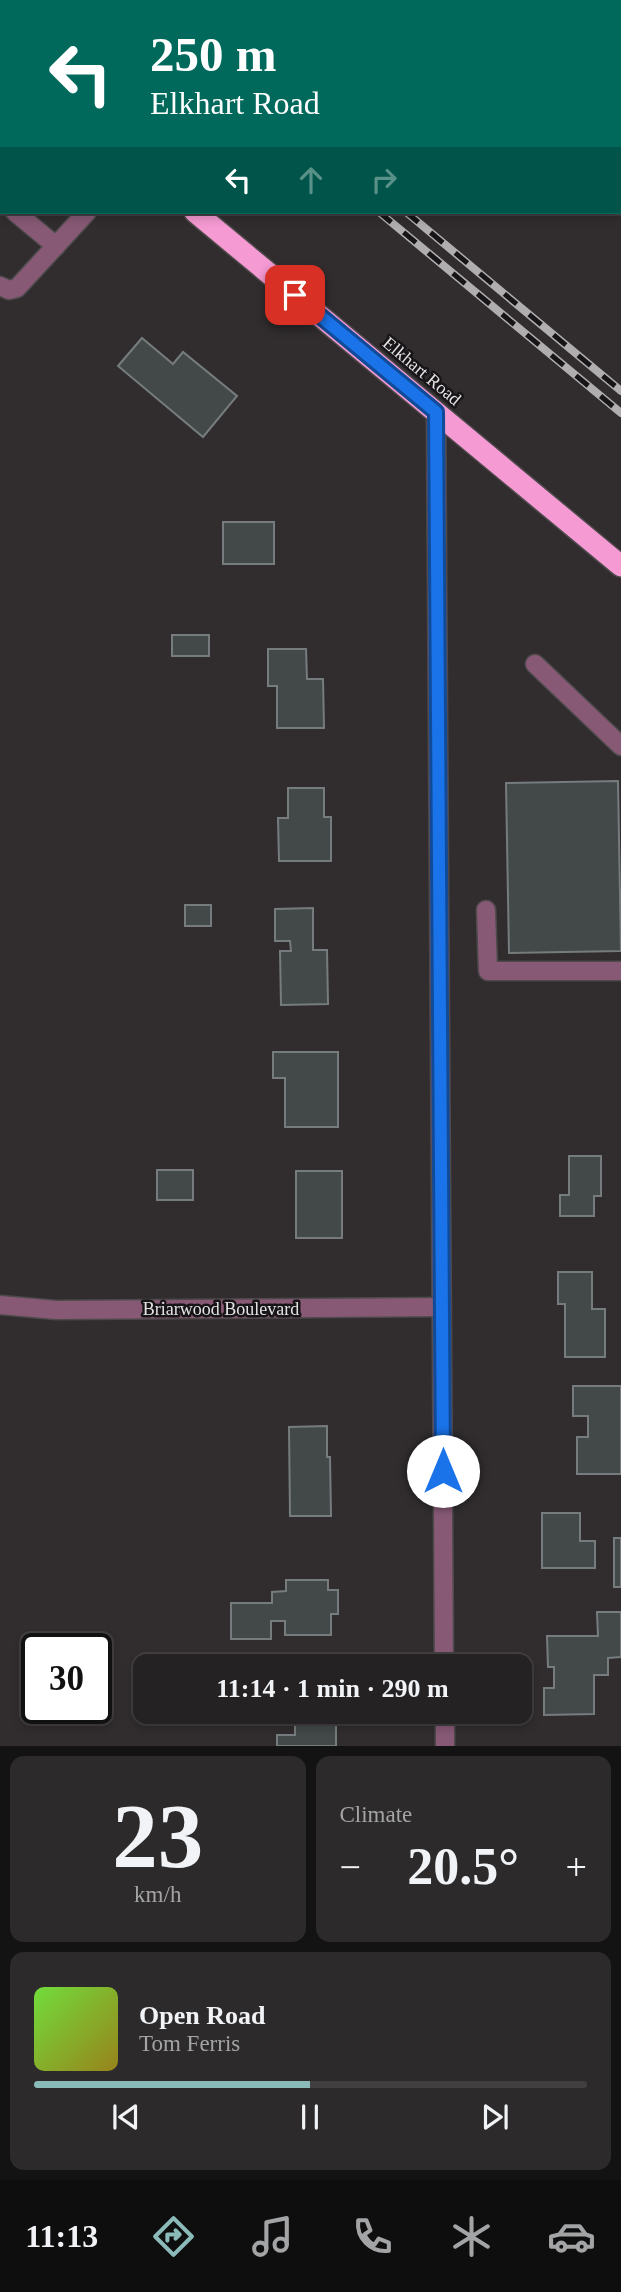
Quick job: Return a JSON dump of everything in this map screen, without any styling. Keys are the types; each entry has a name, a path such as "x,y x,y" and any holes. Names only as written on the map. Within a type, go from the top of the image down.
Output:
{"highway":[{"name":"Elkhart Road","path":"197,214 621,566"}],"street":[{"path":"17,214 55,246"},
{"path":"0,286 9,290 17,288 85,214"},
{"path":"436,412 444,1654"},
{"path":"535,664 621,746"},
{"path":"485,911 488,971 621,971"},
{"name":"Briarwood Boulevard","path":"0,1305 56,1310 442,1307"},
{"path":"445,1724 445,1746"}],"building":[{"path":"142,338 173,364 183,352 237,396 203,437 118,366"},
{"path":"223,522 274,522 274,564 223,564"},
{"path":"172,635 209,635 209,656 172,656"},
{"path":"268,649 306,649 307,679 323,679 324,728 277,728 277,686 268,686"},
{"path":"618,781 621,951 509,953 506,783"},
{"path":"288,788 324,788 324,817 331,817 331,861 279,861 278,818 288,818"},
{"path":"185,905 211,905 211,926 185,926"},
{"path":"313,908 313,950 327,950 328,1004 281,1005 280,951 291,951 290,941 275,941 275,909"},
{"path":"273,1052 338,1052 338,1127 285,1127 285,1078 273,1078"},
{"path":"569,1156 601,1156 601,1196 594,1196 594,1216 560,1216 560,1195 569,1195"},
{"path":"157,1170 193,1170 193,1200 157,1200"},
{"path":"296,1171 342,1171 342,1238 296,1238"},
{"path":"558,1272 592,1272 592,1309 605,1309 605,1357 565,1357 565,1304 558,1304"},
{"path":"573,1386 621,1386 621,1474 577,1474 577,1437 588,1437 588,1416 573,1416"},
{"path":"327,1426 331,1516 290,1516 289,1427"},
{"path":"542,1513 580,1513 580,1541 595,1541 595,1568 542,1568"},
{"path":"614,1538 621,1538 621,1587 614,1587"},
{"path":"286,1580 328,1580 328,1590 338,1590 338,1614 331,1614 331,1635 285,1635 285,1621 271,1621 271,1639 231,1639 231,1603 272,1603 272,1592 286,1591"},
{"path":"597,1612 621,1612 621,1657 608,1658 608,1675 594,1675 594,1714 544,1715 544,1688 554,1688 554,1667 548,1667 547,1636 598,1636"},
{"path":"295,1724 336,1724 336,1746 277,1746 277,1735 295,1735"}],"railway":[{"path":"381,214 621,413"},
{"path":"408,214 621,391"}],"route":[{"path":"295,295 436,412 443,1471"}]}
